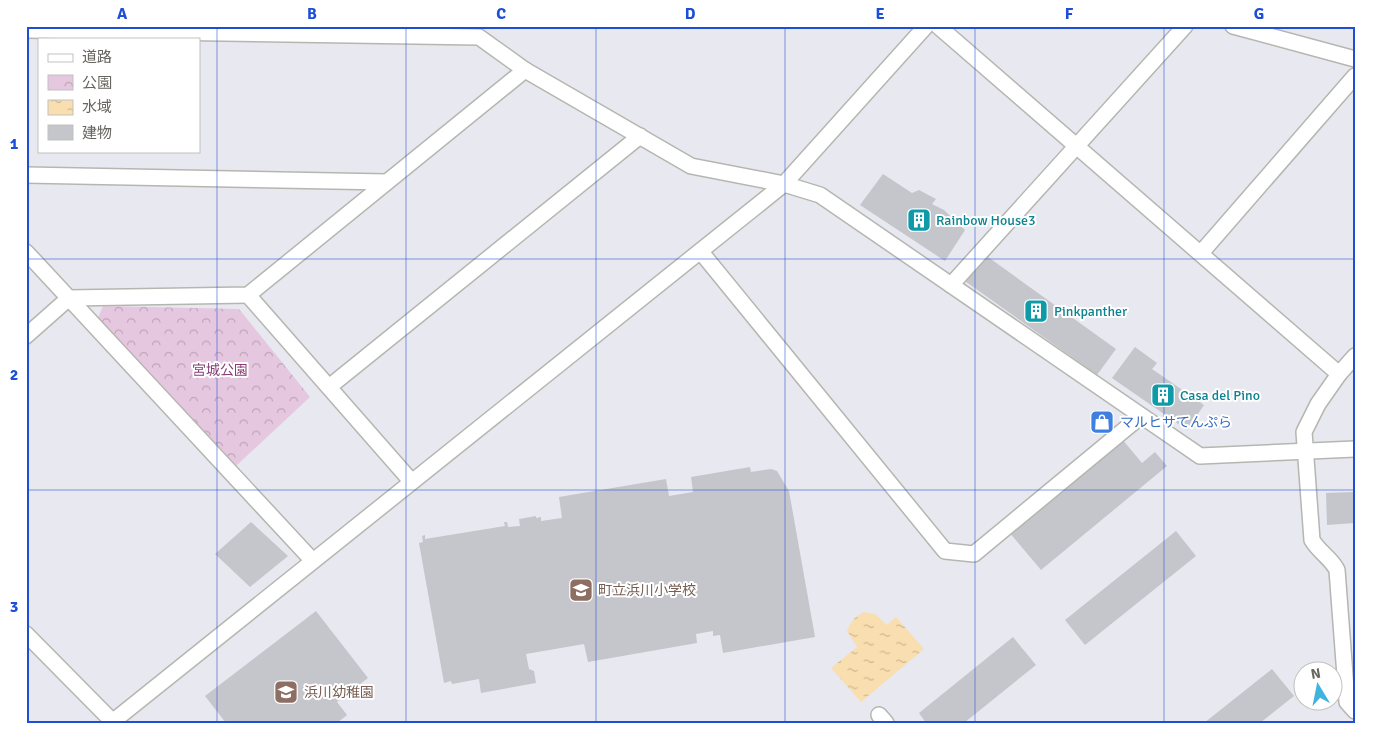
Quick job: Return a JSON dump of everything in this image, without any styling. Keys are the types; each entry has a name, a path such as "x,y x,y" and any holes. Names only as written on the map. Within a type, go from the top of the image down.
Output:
{"street":[{"path":"26,634 113,722 784,184 926,26"},
{"path":"938,26 1338,374"},
{"path":"951,285 998,230 1185,26"},
{"path":"1233,26 1355,59"},
{"path":"26,30 479,37 525,70 691,166 784,184 820,195 1200,456 1355,449"},
{"path":"26,336 69,298 248,295 525,70"},
{"path":"1201,253 1355,76"},
{"path":"329,387 640,136"},
{"path":"26,175 386,182"},
{"path":"26,252 313,561"},
{"path":"701,252 945,551 974,554 1141,416"},
{"path":"248,295 411,482"},
{"path":"1355,356 1338,374 1318,404 1304,432 1312,540 1316,547 1332,561 1337,570 1347,702 1355,711"}],"green space":[{"name":"宮城公園","path":"103,306 239,309 310,397 236,466 98,318"}],"water":[{"path":"864,612 875,614 887,625 896,617 924,649 861,702 831,668 857,647 847,631 853,620"}],"building":[{"name":"Rainbow House3","path":"883,174 912,193 919,190 936,199 932,204 944,210 965,230 945,261 860,205"},
{"name":"Pinkpanther","path":"981,252 1116,349 1097,375 962,279"},
{"name":"Casa del Pino","path":"1135,347 1157,363 1152,369 1204,405 1187,430 1112,378"},
{"name":"マルヒサてんぷら","path":"1102,412 1111,423 1103,431 1094,421"},
{"path":"1122,439 1142,463 1155,452 1167,466 1041,570 1009,532"},
{"path":"750,467 751,472 771,469 777,471 789,491 815,637 723,653 720,635 713,636 713,631 696,634 697,643 588,662 584,644 526,654 529,669 534,671 536,683 481,693 479,679 452,684 451,681 444,683 419,543 423,542 422,536 425,535 425,539 505,526 504,522 507,522 508,527 520,526 519,519 536,516 536,518 541,517 541,521 562,518 559,497 666,479 669,496 693,492 691,477"},
{"path":"1355,492 1355,523 1327,525 1326,493"},
{"path":"251,522 288,556 250,587 215,554"},
{"path":"1176,531 1196,556 1085,645 1065,620"},
{"path":"316,611 368,678 337,702 347,715 337,723 226,723 205,696"},
{"path":"1013,637 1036,665 964,723 926,723 919,713"},
{"path":"1272,669 1294,696 1260,723 1204,723"}],"place":[{"name":"Rainbow House3","path":"919,220"},
{"name":"Pinkpanther","path":"1036,311"},
{"name":"Casa del Pino","path":"1163,395"},
{"name":"マルヒサてんぷら","path":"1102,422"},
{"name":"町立浜川小学校","path":"581,590"},
{"name":"浜川幼稚園","path":"286,692"}]}
